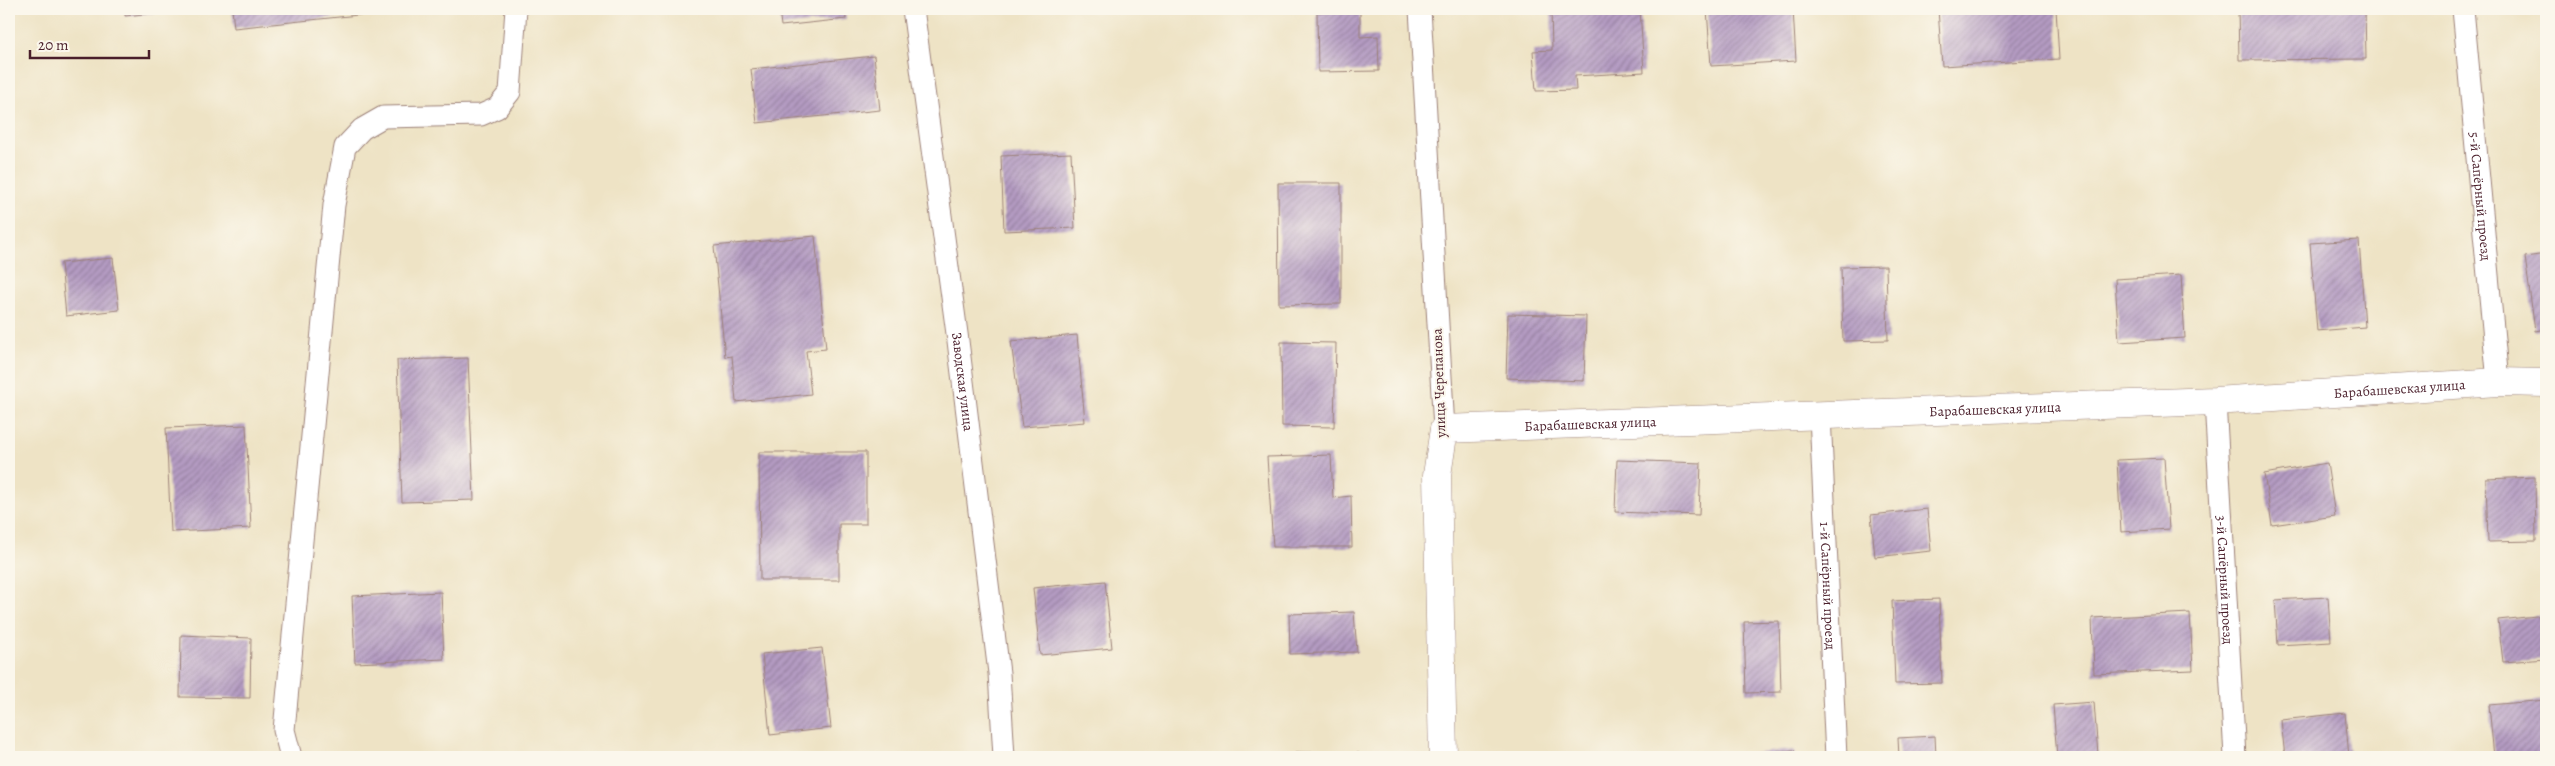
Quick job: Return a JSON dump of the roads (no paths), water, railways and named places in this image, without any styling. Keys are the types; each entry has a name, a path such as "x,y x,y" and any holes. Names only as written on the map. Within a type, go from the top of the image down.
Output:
{"street":[{"name":"Барабашевская улица","path":"1444,429 2214,401 2498,382 2546,383"},
{"name":"улица Черепанова","path":"1442,757 1436,475 1444,429"}],"lane":[{"path":"292,757 284,730 334,205 344,148 362,130 383,117 481,115 497,108 510,92 516,9"},
{"name":"Заводская улица","path":"913,9 966,400 999,673 1004,757"},
{"name":"улица Черепанова","path":"1420,9 1444,429"},
{"name":"5-й Сапёрный проезд","path":"2463,9 2498,382"},
{"name":"3-й Сапёрный проезд","path":"2214,401 2235,757"},
{"name":"1-й Сапёрный проезд","path":"1820,415 1836,757"}]}
